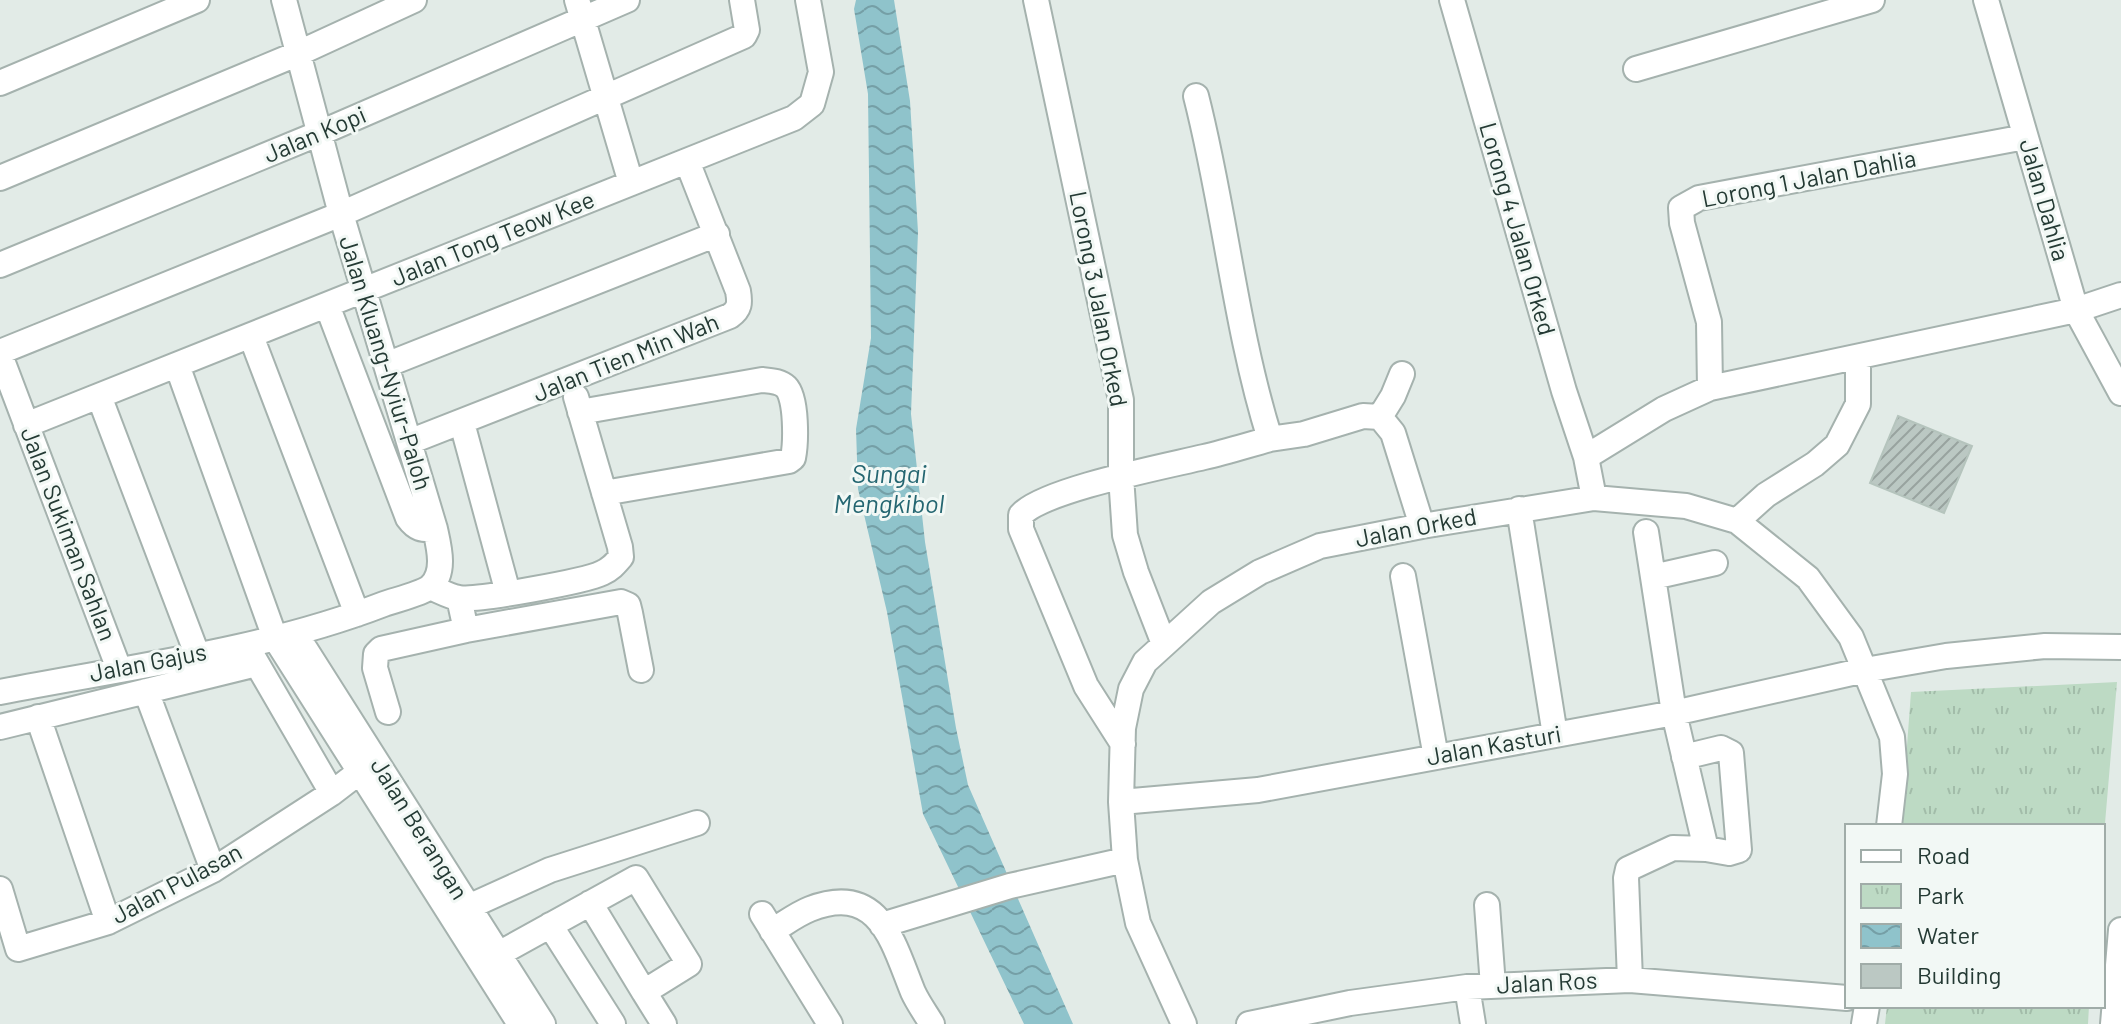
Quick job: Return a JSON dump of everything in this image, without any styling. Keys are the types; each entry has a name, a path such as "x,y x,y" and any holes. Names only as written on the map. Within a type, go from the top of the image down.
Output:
{"street":[{"path":"0,83 197,0"},
{"name":"Jalan Kluang-Nyiur-Paloh","path":"284,0 341,214 435,529 439,572 430,587"},
{"path":"0,178 299,53 414,0"},
{"name":"Jalan Kopi","path":"0,265 320,133 580,9 627,0"},
{"path":"0,354 341,214 744,36 747,30 742,0"},
{"name":"Jalan Tong Teow Kee","path":"26,425 794,118 812,104 821,72 808,0"},
{"name":"Lorong 3 Jalan Orked","path":"1036,0 1121,400 1125,535 1164,644"},
{"name":"Lorong 4 Jalan Orked","path":"1452,0 1564,391 1586,457 1594,498"},
{"path":"1636,69 1872,0"},
{"name":"Jalan Dahlia","path":"1986,0 2076,310 2121,393"},
{"path":"580,9 631,183"},
{"path":"1196,96 1210,152 1241,318 1270,439"},
{"name":"Lorong 1 Jalan Dahlia","path":"1710,388 1709,322 1682,223 1681,208 1699,198 2025,137"},
{"name":"Jalan Tien Min Wah","path":"409,442 571,380 737,311 740,302 738,291 687,161"},
{"path":"386,365 717,234"},
{"path":"1586,457 1664,409 1710,388 2076,310 2121,295"},
{"path":"327,305 408,518 423,530 435,529"},
{"path":"251,336 357,614"},
{"name":"Jalan Sukiman Sahlan","path":"0,354 119,669"},
{"path":"1737,521 1766,495 1815,464 1837,445 1858,404 1858,357"},
{"name":"Jalan Berangan","path":"177,365 285,636 490,958 543,1024"},
{"path":"1380,417 1402,374"},
{"path":"285,636 430,587 459,598 508,593 599,575 613,568 621,557 620,547 571,380"},
{"path":"580,412 762,380 780,382 793,398 795,446 793,458 789,461 604,493"},
{"path":"99,396 197,654"},
{"path":"1123,744 1086,686 1021,529 1021,515 1026,509 1121,476 1270,439 1304,434 1363,416 1380,417 1393,433 1422,526"},
{"path":"462,423 508,593"},
{"name":"Jalan Orked","path":"1184,1024 1138,923 1125,860 1121,802 1123,744 1131,689 1145,662 1211,602 1260,572 1320,546 1594,498 1686,506 1737,521 1808,578 1851,637 1892,737 1895,774 1889,824"},
{"path":"1519,509 1555,735"},
{"path":"1646,532 1674,713 1706,849"},
{"path":"1653,577 1715,563"},
{"path":"1403,576 1436,757"},
{"path":"459,598 466,630"},
{"path":"388,712 375,668 376,654 381,649 621,602 628,605 641,670"},
{"name":"Jalan Gajus","path":"0,692 197,654 251,654 285,636"},
{"name":"Jalan Kasturi","path":"1121,802 1258,790 1674,713 1865,670 2010,649 2086,645 2121,647"},
{"path":"0,727 146,691 251,654 332,793"},
{"path":"146,691 213,870"},
{"path":"38,717 108,922"},
{"path":"1630,980 1628,869 1673,848 1729,853 1739,850 1731,753 1721,748 1684,757"},
{"name":"Jalan Pulasan","path":"0,889 18,949 108,922 213,870 368,766"},
{"path":"459,911 550,870 697,823"},
{"path":"882,925 1010,886 1125,860"},
{"path":"490,958 636,878 689,964 644,992"},
{"path":"590,903 664,1024"},
{"path":"830,1024 767,923 832,904 853,904 874,913 891,937 915,996 932,1024"},
{"path":"1487,905 1493,986"},
{"path":"550,925 613,1024"},
{"path":"2113,1024 2121,930"},
{"name":"Jalan Berangan","path":"490,958 520,1024"},
{"name":"Jalan Ros","path":"1249,1024 1350,1003 1467,987 1630,980 1845,998"},
{"path":"1467,987 1473,1024"}],"green space":[{"path":"2117,682 2105,824 1901,824 1911,692"},
{"path":"1887,1008 2089,1008 2088,1024 1885,1024"}],"water":[{"name":"Sungai Mengkibol","path":"856,0 894,0 910,101 918,232 911,414 925,542 968,785 1073,1024 1024,1024 923,814 887,612 858,489 856,429 871,338 868,94 854,9"}],"building":[{"path":"1898,416 1972,446 1944,513 1870,483"}]}
